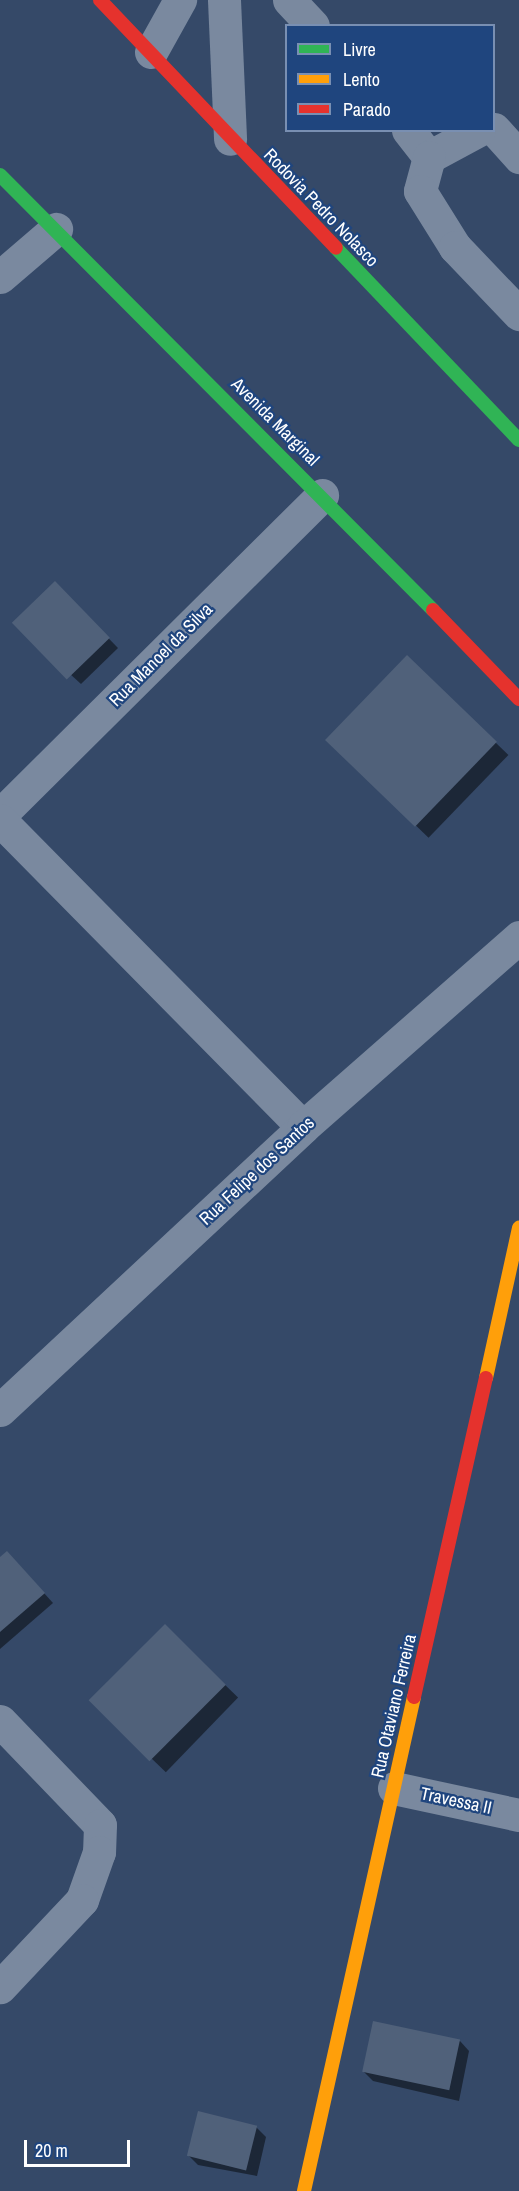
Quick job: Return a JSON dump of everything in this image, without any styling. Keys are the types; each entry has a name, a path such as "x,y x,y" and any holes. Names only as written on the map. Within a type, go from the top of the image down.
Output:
{"main road":[{"name":"Rodovia Pedro Nolasco","path":"99,0 519,440"},
{"name":"Avenida Marginal","path":"0,175 322,495 519,699"},
{"name":"Rua Otaviano Ferreira","path":"304,2191 519,1228"}],"street":[{"path":"151,52 180,0"},
{"path":"224,0 230,139"},
{"path":"289,0 311,24"},
{"path":"495,124 519,118"},
{"path":"495,130 519,158"},
{"path":"410,132 429,157"},
{"path":"475,132 429,157 420,191 432,215 455,247 519,314"},
{"path":"0,277 56,229"},
{"name":"Rua Manoel da Silva","path":"0,815 322,495"},
{"path":"0,820 303,1127"},
{"name":"Rua Felipe dos Santos","path":"0,1410 303,1127 519,938"},
{"path":"0,1721 100,1825 99,1852 82,1900 0,1987"},
{"name":"Travessa II","path":"394,1788 519,1815"}],"building":[{"path":"55,581 110,638 67,680 12,623"},
{"path":"407,655 497,742 415,827 325,740"},
{"path":"7,1551 45,1593 0,1632 0,1557"},
{"path":"165,1624 226,1685 149,1761 89,1700"},
{"path":"373,2021 460,2040 449,2090 362,2072"},
{"path":"198,2111 257,2126 246,2170 187,2156"}],"traffic: fast":[{"path":"0,175 433,610"},
{"path":"336,248 519,440"}],"traffic: slow":[{"path":"486,1378 519,1228"},
{"path":"304,2191 414,1697"}],"traffic: jam":[{"path":"100,0 336,248"},
{"path":"433,610 519,699"},
{"path":"414,1697 486,1378"}]}
